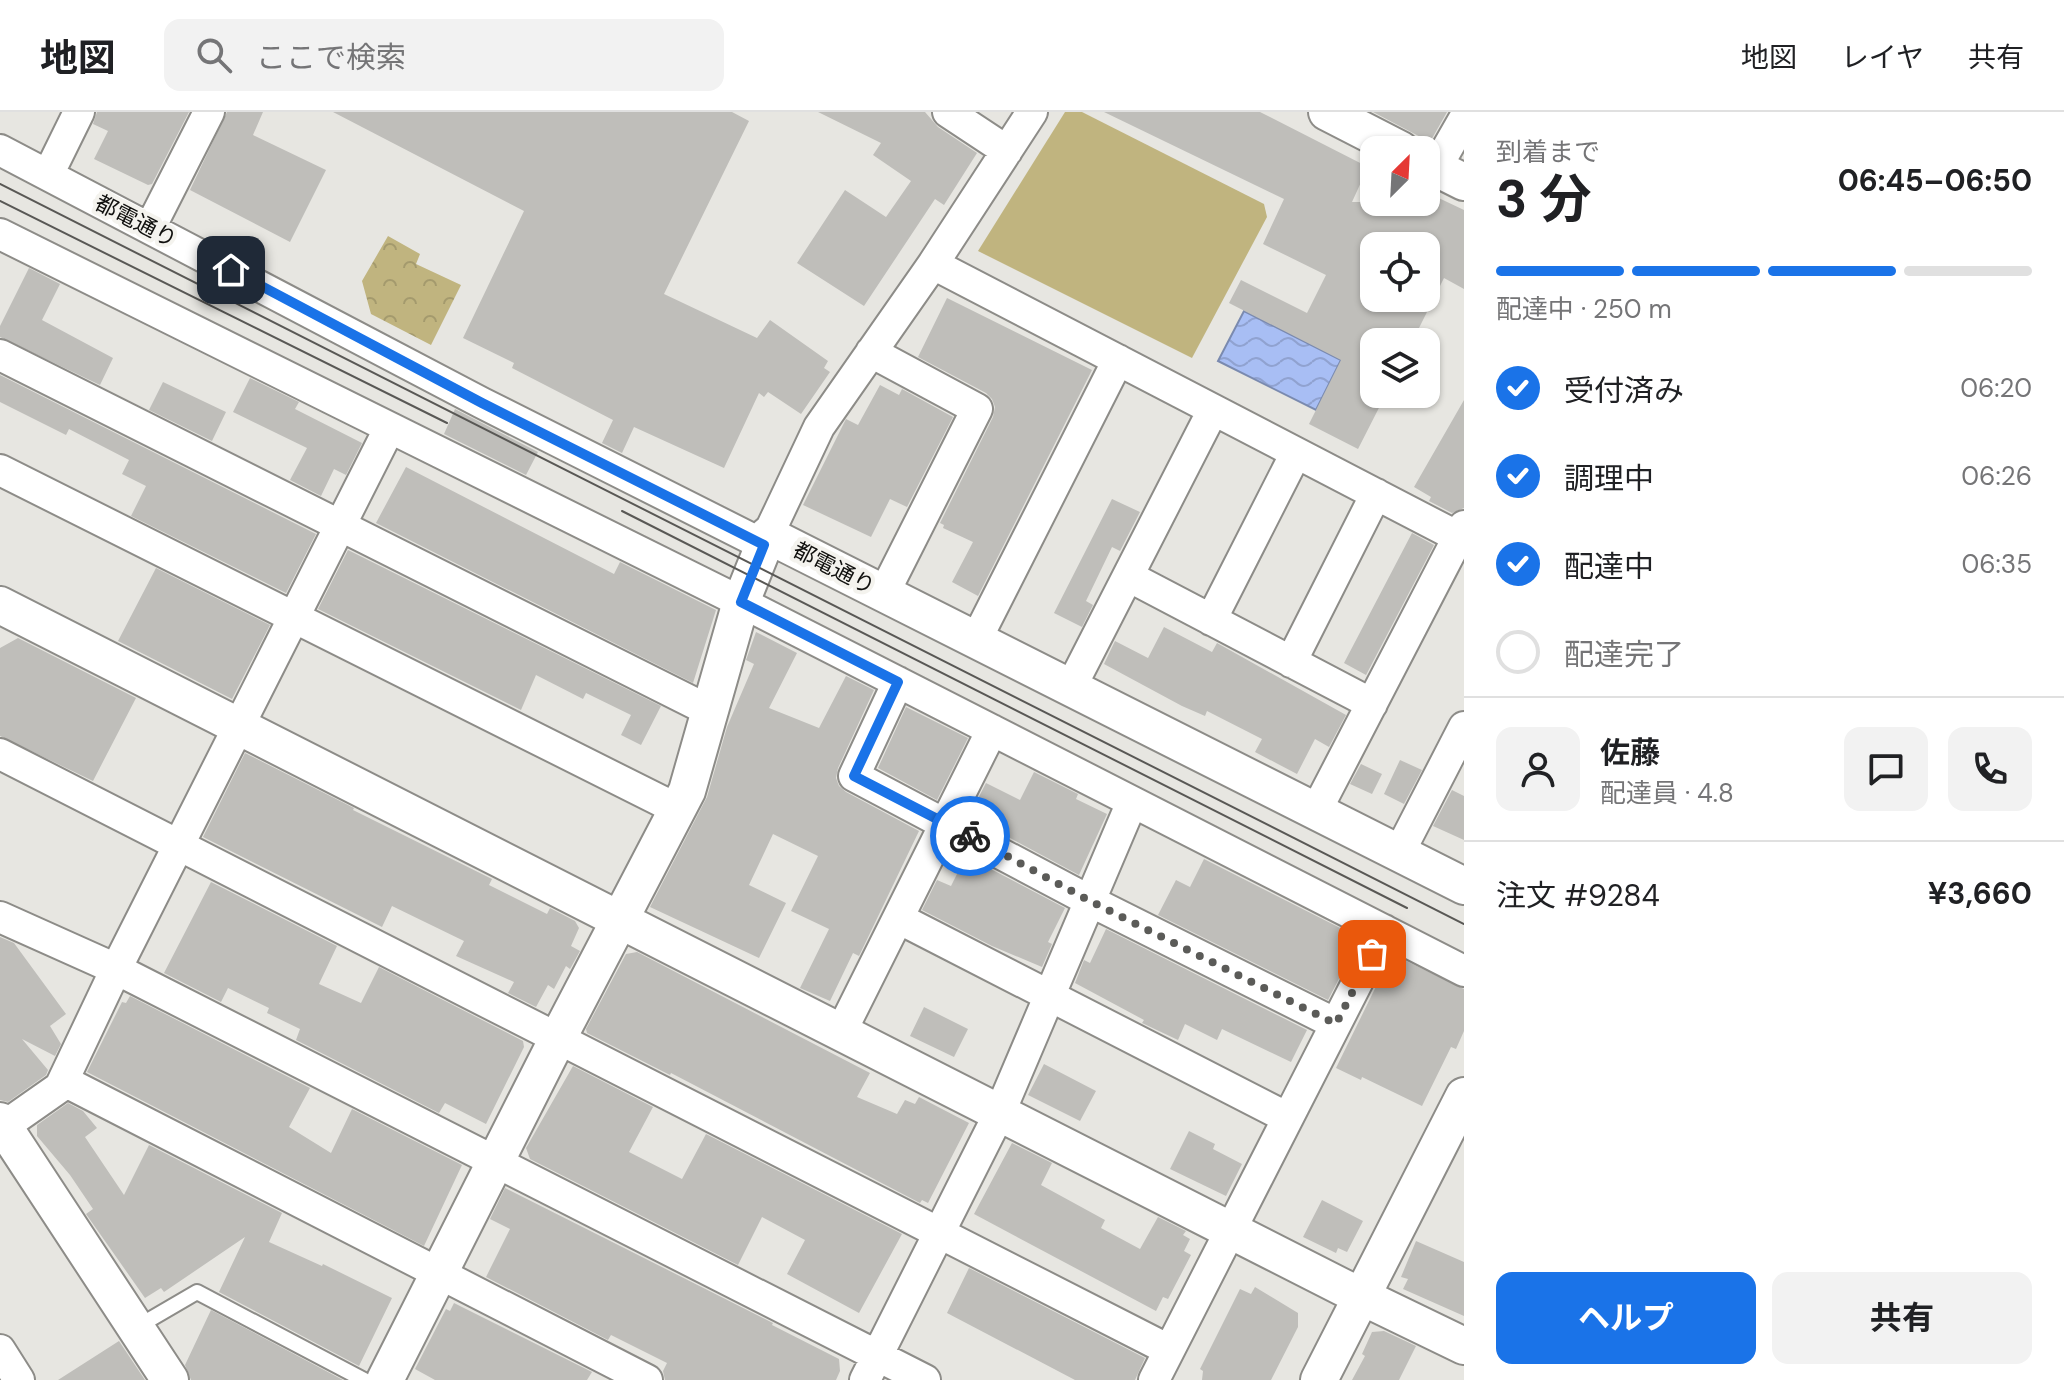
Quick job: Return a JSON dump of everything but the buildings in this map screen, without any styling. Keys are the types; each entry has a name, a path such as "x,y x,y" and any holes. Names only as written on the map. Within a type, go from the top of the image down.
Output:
{"street":[{"path":"48,175 79,112"},
{"path":"150,228 209,112"},
{"path":"948,112 1007,151"},
{"path":"385,1380 687,791 741,602 766,540 819,427 933,264 1032,112"},
{"path":"1327,112 1364,121 1383,136"},
{"path":"1442,171 1464,119"},
{"name":"都電通り","path":"0,150 482,403 766,540 884,593 1464,886"},
{"path":"4,247 389,429 741,602 1464,971"},
{"path":"933,264 1376,494 1462,534 1316,811"},
{"path":"871,352 977,409 884,593"},
{"path":"0,355 710,711"},
{"path":"976,640 1118,360"},
{"path":"1071,687 1213,410"},
{"path":"170,1380 1,1125 60,1087 64,1081 116,969 389,429"},
{"path":"1211,620 1296,453"},
{"path":"0,470 677,809"},
{"path":"1291,662 1376,494"},
{"path":"1128,576 1372,704"},
{"path":"0,605 1361,1297 1464,1346"},
{"path":"898,682 854,776 1090,901 1336,1024"},
{"path":"1399,853 1464,727"},
{"path":"841,1032 992,730"},
{"path":"0,754 1169,1350"},
{"path":"871,1368 1000,1112 1132,802"},
{"path":"0,917 116,969 495,1162 871,1368 925,1380"},
{"path":"898,918 1288,1118"},
{"path":"1154,1380 1384,930"},
{"path":"64,1081 647,1380"},
{"path":"1319,1380 1464,1096"},
{"path":"0,1350 19,1380"}],"lane":[{"path":"137,1327 197,1292 364,1380"}],"green space":[{"path":"1065,112 1082,112 1264,204 1267,217 1192,358 978,251"},
{"path":"388,236 420,254 416,264 461,285 431,345 371,314 362,281"}],"water":[{"path":"1244,311 1341,360 1316,410 1218,361"}],"tram line":[{"path":"0,184 1464,924"},
{"path":"0,201 447,423"},
{"path":"622,511 1407,908"}],"way so far":[{"path":"970,836 1090,901 1336,1024 1372,954"}],"route":[{"path":"231,270 482,403 764,545 741,602 898,682 854,776 970,836"}]}
